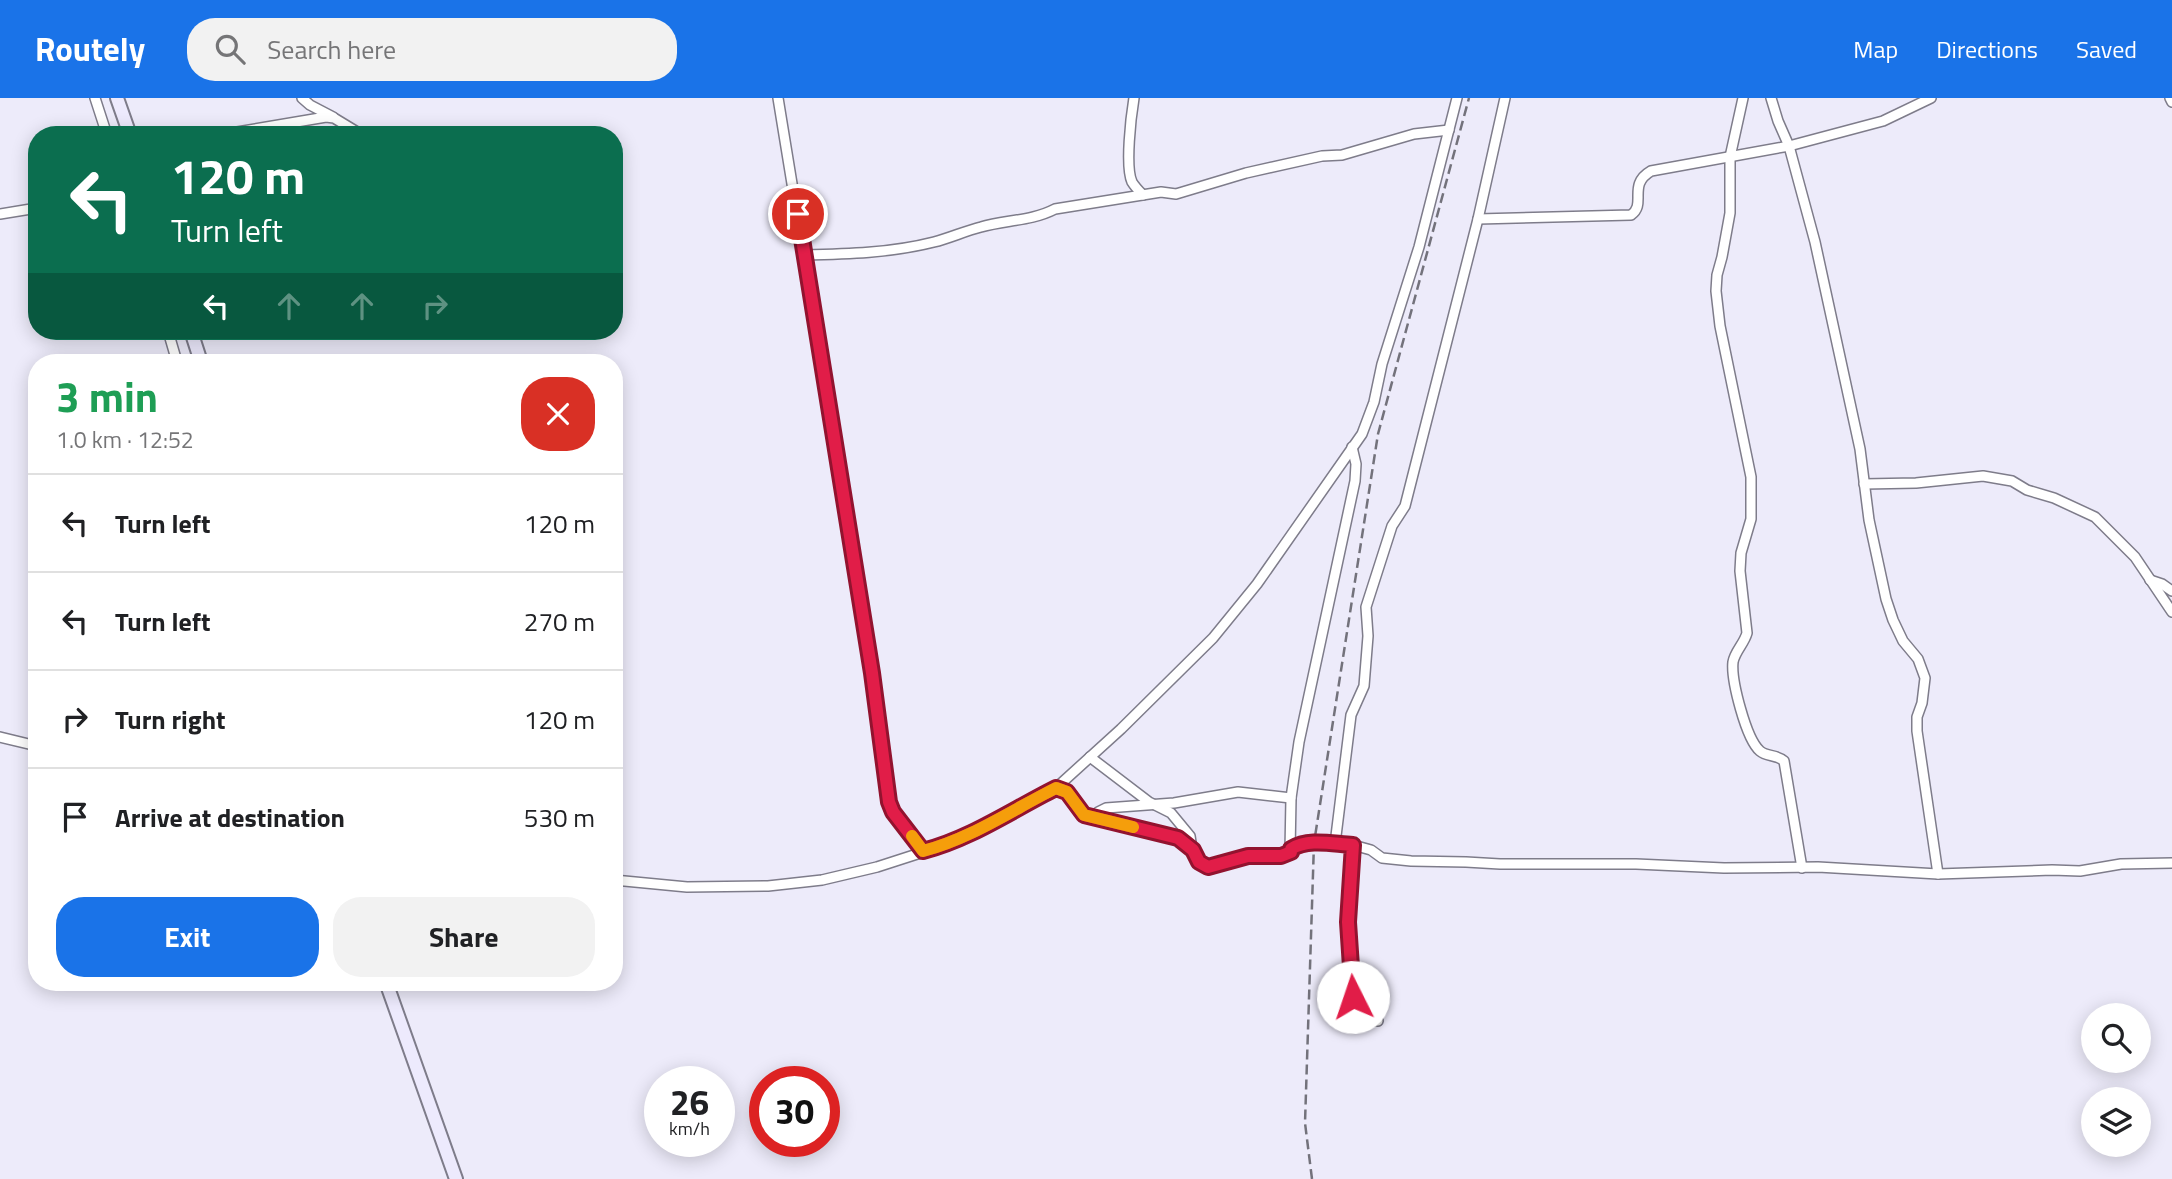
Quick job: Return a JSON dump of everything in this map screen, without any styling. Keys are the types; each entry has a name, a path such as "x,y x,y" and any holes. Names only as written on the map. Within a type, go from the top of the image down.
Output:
{"street":[{"path":"95,98 104,126"},
{"path":"117,98 127,126"},
{"path":"778,98 872,673 889,802 893,812 923,851"},
{"path":"1134,98 1130,124 1130,174 1133,183 1143,195"},
{"path":"623,881 687,887 768,886 835,877 877,867 942,846 972,833 1056,788 1090,757 1213,638 1257,584 1362,434 1374,402 1382,363 1419,247 1457,98"},
{"path":"1335,844 1351,715 1364,685 1368,636 1366,607 1392,526 1405,506 1478,219 1505,98"},
{"path":"1743,98 1730,157 1730,212 1717,275 1720,326 1751,477 1752,500 1751,519 1741,553 1740,571 1747,633 1745,641 1735,654 1734,674 1747,729 1756,747 1766,755 1775,755 1784,761 1802,868"},
{"path":"1771,98 1789,146 1815,242 1860,449 1869,520 1886,599 1903,641 1918,660 1925,678 1916,731 1938,874"},
{"path":"1478,219 1631,215 1638,207 1639,183 1646,174 1789,146 1884,121 1930,98"},
{"path":"307,100 347,126"},
{"path":"307,100 313,115 309,120"},
{"path":"273,126 334,118"},
{"path":"803,255 889,250 933,242 982,226 1039,216 1070,206 1161,192 1176,194 1271,167 1322,156 1342,155 1414,134 1449,130"},
{"path":"0,214 28,209"},
{"path":"1290,850 1291,798 1301,733 1355,481 1356,464 1352,447"},
{"path":"1864,484 1916,483 1983,476 2012,481 2026,490 2054,498 2095,517 2135,557 2172,612"},
{"path":"2150,580 2162,584 2172,592"},
{"path":"0,737 28,744"},
{"path":"1090,757 1149,802 1171,813 1190,836 1192,849 1199,862 1208,867 1248,856 1281,856 1301,844 1314,843 1353,845 1371,850 1382,858 1397,861 1500,864 1828,867 1938,874 2080,871 2121,864 2172,863"},
{"path":"1056,788 1067,792 1084,815 1171,835 1192,849"},
{"path":"1094,817 1106,808 1238,792 1291,798"},
{"path":"1353,845 1348,922 1354,1007 1363,1019 1378,1021"},
{"path":"389,991 457,1179"}],"railway":[{"path":"1312,1179 1305,1123 1314,843 1378,434 1469,98"}],"slow traffic":[{"path":"912,836 923,851 942,846 1056,788 1067,792 1084,815 1133,827"}],"route":[{"path":"798,214 872,673 887,791 893,812 923,851 972,833 1056,788 1067,792 1084,815 1178,838 1193,850 1199,862 1208,867 1248,856 1281,856 1301,844 1353,845 1348,922 1353,997"}]}
